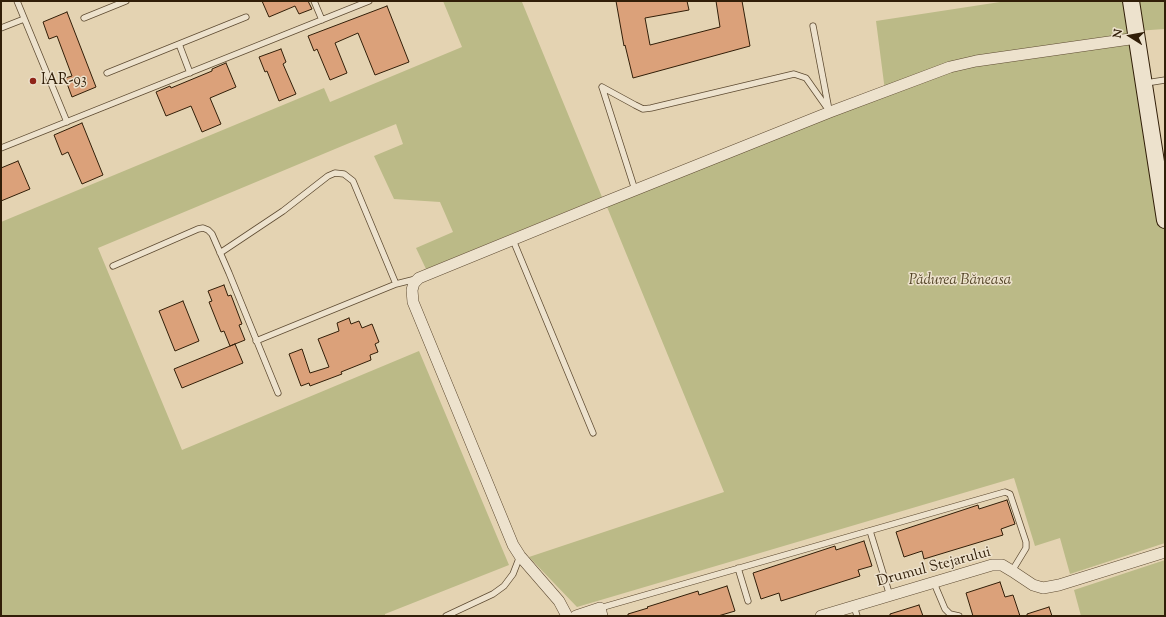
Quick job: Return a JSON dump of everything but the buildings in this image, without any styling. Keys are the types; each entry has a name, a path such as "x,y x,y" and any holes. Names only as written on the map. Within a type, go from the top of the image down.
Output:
{"street":[{"path":"1131,1 1144,83 1162,179 1165,220"},
{"path":"567,616 559,601 520,556 513,545 413,302 412,290 414,283 419,278 635,190 830,112 936,72 963,64 1137,38"},
{"name":"Drumul Stejarului","path":"821,616 855,611 890,596 992,565 1002,566 1033,585 1043,588 1058,585 1165,552"},
{"path":"576,616 601,612"}],"lane":[{"path":"17,1 67,122"},
{"path":"84,18 126,1"},
{"path":"314,1 322,20"},
{"path":"1,148 369,1"},
{"path":"107,73 246,17"},
{"path":"1,28 24,19"},
{"path":"813,26 830,112"},
{"path":"178,44 190,73"},
{"path":"635,190 602,87 639,107 652,108 794,74 806,78 830,112"},
{"path":"1144,83 1165,80"},
{"path":"220,253 283,211 328,176 335,173 344,174 353,181 396,284"},
{"path":"113,266 198,229 208,230 212,234 278,393"},
{"path":"513,240 593,432"},
{"path":"256,341 396,284 419,278"},
{"path":"601,612 738,568 1005,492 1010,494 1026,542 1026,548 1012,571"},
{"path":"870,531 890,596"},
{"path":"446,616 493,594 504,586 513,574 520,556"},
{"path":"738,568 748,601"},
{"path":"934,582 945,609 950,614 959,616"}],"green space":[{"path":"443,1 524,1 522,2 602,197 426,269 416,248 453,232 440,202 394,199 374,156 403,144 396,124 98,248 182,450 419,351 509,565 385,614 385,616 1,616 1,222 324,88 330,102 462,47"},
{"name":"Pădurea Băneasa","path":"1001,1 1165,1 1165,29 1136,31 1165,220 1165,543 1070,574 1060,538 1035,546 1014,478 577,607 529,557 724,492 605,202 885,91 876,21"},
{"path":"1165,560 1165,616 1081,616 1074,590"}],"place":[{"name":"IAR-93","path":"33,81"}]}
